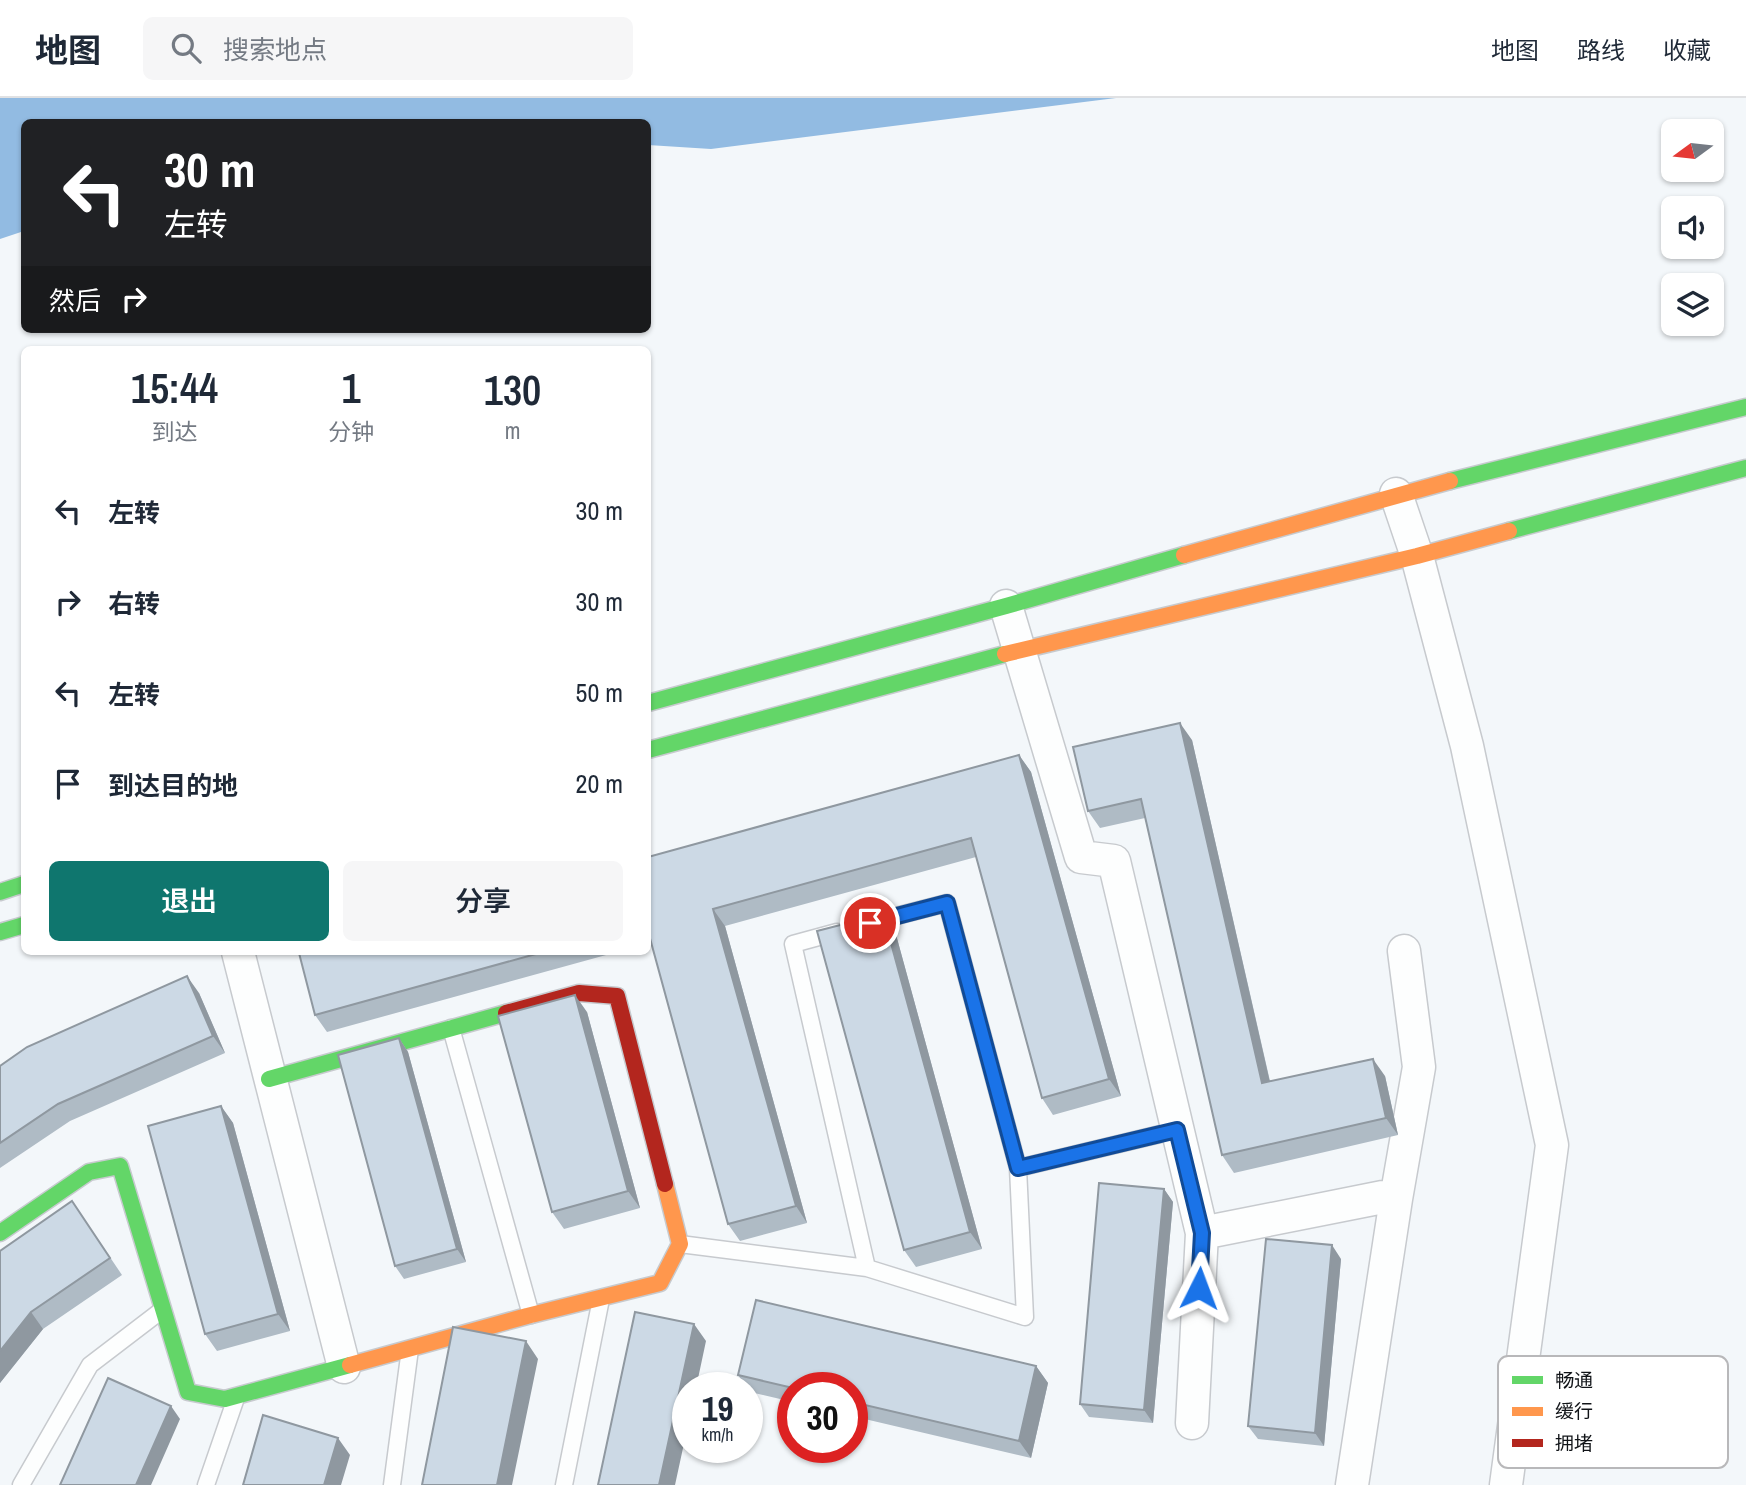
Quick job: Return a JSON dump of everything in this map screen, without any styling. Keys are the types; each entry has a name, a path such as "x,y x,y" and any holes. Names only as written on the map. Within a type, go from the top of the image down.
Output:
{"main road":[{"path":"651,702 1006,606 1396,494 1746,407"},
{"path":"651,749 1021,650 1417,556 1746,468"},
{"path":"0,892 21,885"},
{"path":"0,932 21,926"},
{"path":"0,1233 89,1172 120,1166 188,1392 225,1399 531,1315 660,1283 680,1244 617,996 579,993 269,1079"}],"street":[{"path":"1396,494 1417,556 1467,746 1552,1145 1523,1356"},
{"path":"1006,606 1081,858 1114,860 1202,1233 1192,1423"},
{"path":"1352,1485 1419,1068 1404,951"},
{"path":"238,955 344,1367"},
{"path":"1202,1233 1383,1197 1396,1199"}],"lane":[{"path":"680,1244 867,1268 1025,1318 1018,1168 947,903 793,943 867,1268"},
{"path":"451,1028 531,1315"},
{"path":"1018,1168 1177,1130"},
{"path":"564,1485 602,1297"},
{"path":"21,1485 90,1364 164,1309"},
{"path":"392,1485 410,1349"},
{"path":"206,1485 237,1396"}],"water":[{"path":"0,98 1116,98 711,149 651,145 651,119 21,119 21,232 0,239"}],"building":[{"path":"1180,723 1262,1083 1373,1059 1386,1118 1222,1155 1141,799 1088,811 1073,747"},
{"path":"1019,755 1109,1079 1042,1098 971,838 713,909 796,1206 728,1224 651,942 651,856"},
{"path":"883,914 970,1232 904,1250 817,931"},
{"path":"300,955 532,955 315,1015"},
{"path":"187,976 213,1036 58,1104 0,1143 0,1066 27,1047"},
{"path":"575,995 628,1191 552,1212 498,1016"},
{"path":"399,1038 457,1249 395,1266 338,1055"},
{"path":"221,1106 278,1314 205,1334 148,1126"},
{"path":"1099,1183 1164,1189 1144,1410 1080,1404"},
{"path":"72,1201 110,1258 31,1312 0,1351 0,1251"},
{"path":"1266,1239 1332,1245 1315,1433 1248,1426"},
{"path":"756,1300 1036,1366 1019,1441 868,1406 868,1372 777,1372 777,1384 763,1381 763,1372 739,1372"},
{"path":"635,1312 694,1324 684,1372 672,1372 672,1425 659,1485 598,1485"},
{"path":"453,1327 526,1341 497,1485 422,1485"},
{"path":"108,1378 171,1406 136,1485 60,1485"},
{"path":"263,1415 338,1438 324,1485 243,1485"}],"traffic: fast":[{"path":"1450,481 1746,407"},
{"path":"1509,531 1746,468"},
{"path":"651,702 1184,555"},
{"path":"651,749 1005,654"},
{"path":"0,892 21,885"},
{"path":"0,932 21,926"},
{"path":"269,1079 506,1013"},
{"path":"0,1233 89,1172 120,1166 188,1392 225,1399 350,1365"}],"traffic: slow":[{"path":"1184,555 1450,481"},
{"path":"1005,654 1417,556 1509,531"},
{"path":"350,1365 527,1316 660,1283 680,1244 665,1184"}],"traffic: jam":[{"path":"506,1013 579,993 617,996 665,1184"}],"route":[{"path":"870,923 947,903 1018,1168 1177,1130 1202,1233 1199,1288"}]}
